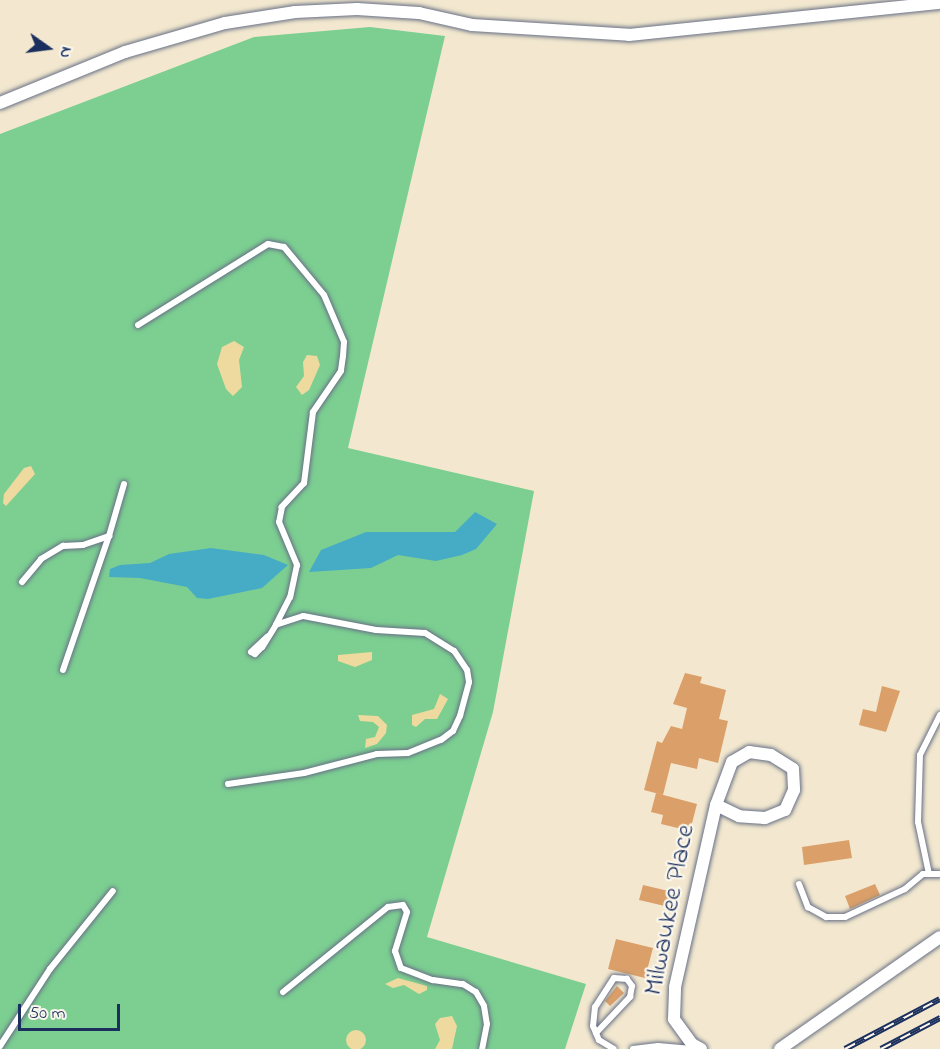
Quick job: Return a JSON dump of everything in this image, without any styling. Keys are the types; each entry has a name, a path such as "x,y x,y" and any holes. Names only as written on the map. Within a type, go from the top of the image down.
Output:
{"street":[{"path":"285,0 286,14"},
{"path":"0,103 125,52 225,22 286,14 357,9 419,13 472,25 629,35 940,3"},
{"path":"749,752 771,755 793,769 795,790 785,810 765,818 739,816 716,805 732,762 749,752"},
{"name":"Milwaukee Place","path":"701,1049 692,1044 674,1019 675,987 716,805"},
{"path":"780,1049 940,937"}],"lane":[{"path":"138,325 268,244 284,247 324,295 344,342 341,371 313,412 304,483 282,507 279,522 297,565 290,597 276,626 268,636"},
{"path":"63,670 109,536 124,484"},
{"path":"22,582 41,559 63,546 83,545 109,536"},
{"path":"228,784 304,773 377,754 408,753 441,740 453,731 460,716 469,682 467,670 454,651 425,633 376,630 315,616 303,616 276,626"},
{"path":"929,874 918,822 920,755 940,715"},
{"path":"799,884 808,907 826,917 844,917 865,910 929,874 940,874"},
{"path":"0,1046 50,969 113,891"},
{"path":"284,992 388,907 403,905 407,912 396,951 401,968 433,980 463,984 476,992 484,1006 487,1024 482,1049"},
{"path":"596,1033 630,997 632,986 627,979 614,978 605,987 595,1007 596,1033 608,1048 614,1049"},
{"path":"633,1049 658,1046 695,1049"}],"green space":[{"path":"370,27 445,36 348,448 534,491 493,712 427,937 586,984 565,1049 0,1049 0,134 254,37"}],"sand":[{"path":"234,341 244,347 239,360 242,387 233,396 226,389 217,364 222,347"},
{"path":"307,355 317,356 320,365 309,390 302,395 296,387 304,376 303,362"},
{"path":"31,466 35,474 6,506 3,503 4,494 24,468"},
{"path":"372,652 372,660 355,667 338,661 338,655"},
{"path":"440,694 448,699 437,719 425,719 416,727 412,725 412,715 434,709"},
{"path":"358,715 378,716 387,725 386,733 377,744 365,748 366,739 375,737 379,727 373,722 360,721"},
{"path":"398,978 427,986 427,990 419,994 404,985 393,988 385,984"},
{"path":"452,1016 457,1026 452,1049 435,1049 440,1040 435,1024 440,1018"},
{"path":"356,1030 363,1033 366,1040 363,1047 356,1050 349,1047 346,1040 349,1033"}],"water":[{"path":"475,512 497,524 476,549 462,555 436,561 398,555 371,568 309,572 321,550 366,532 455,532"},
{"path":"211,548 264,555 288,565 262,588 208,599 197,598 187,587 140,578 109,577 110,569 120,565 150,563 169,554"}],"building":[{"path":"685,673 702,677 700,683 726,690 719,719 728,721 718,763 699,758 697,769 671,763 663,795 644,790 657,741 662,743 671,726 682,729 687,708 673,704"},
{"path":"882,686 900,691 886,732 859,725 863,709 876,712"},
{"path":"656,793 697,804 690,831 661,824 663,815 651,812"},
{"path":"849,840 852,858 804,865 802,847"},
{"path":"875,884 880,895 850,909 845,896"},
{"path":"643,885 673,892 669,907 639,900"},
{"path":"616,939 653,948 645,978 608,969"},
{"path":"617,986 624,993 610,1006 605,1001"}],"railway":[{"path":"845,1049 940,999"},
{"path":"881,1049 940,1018"}]}
